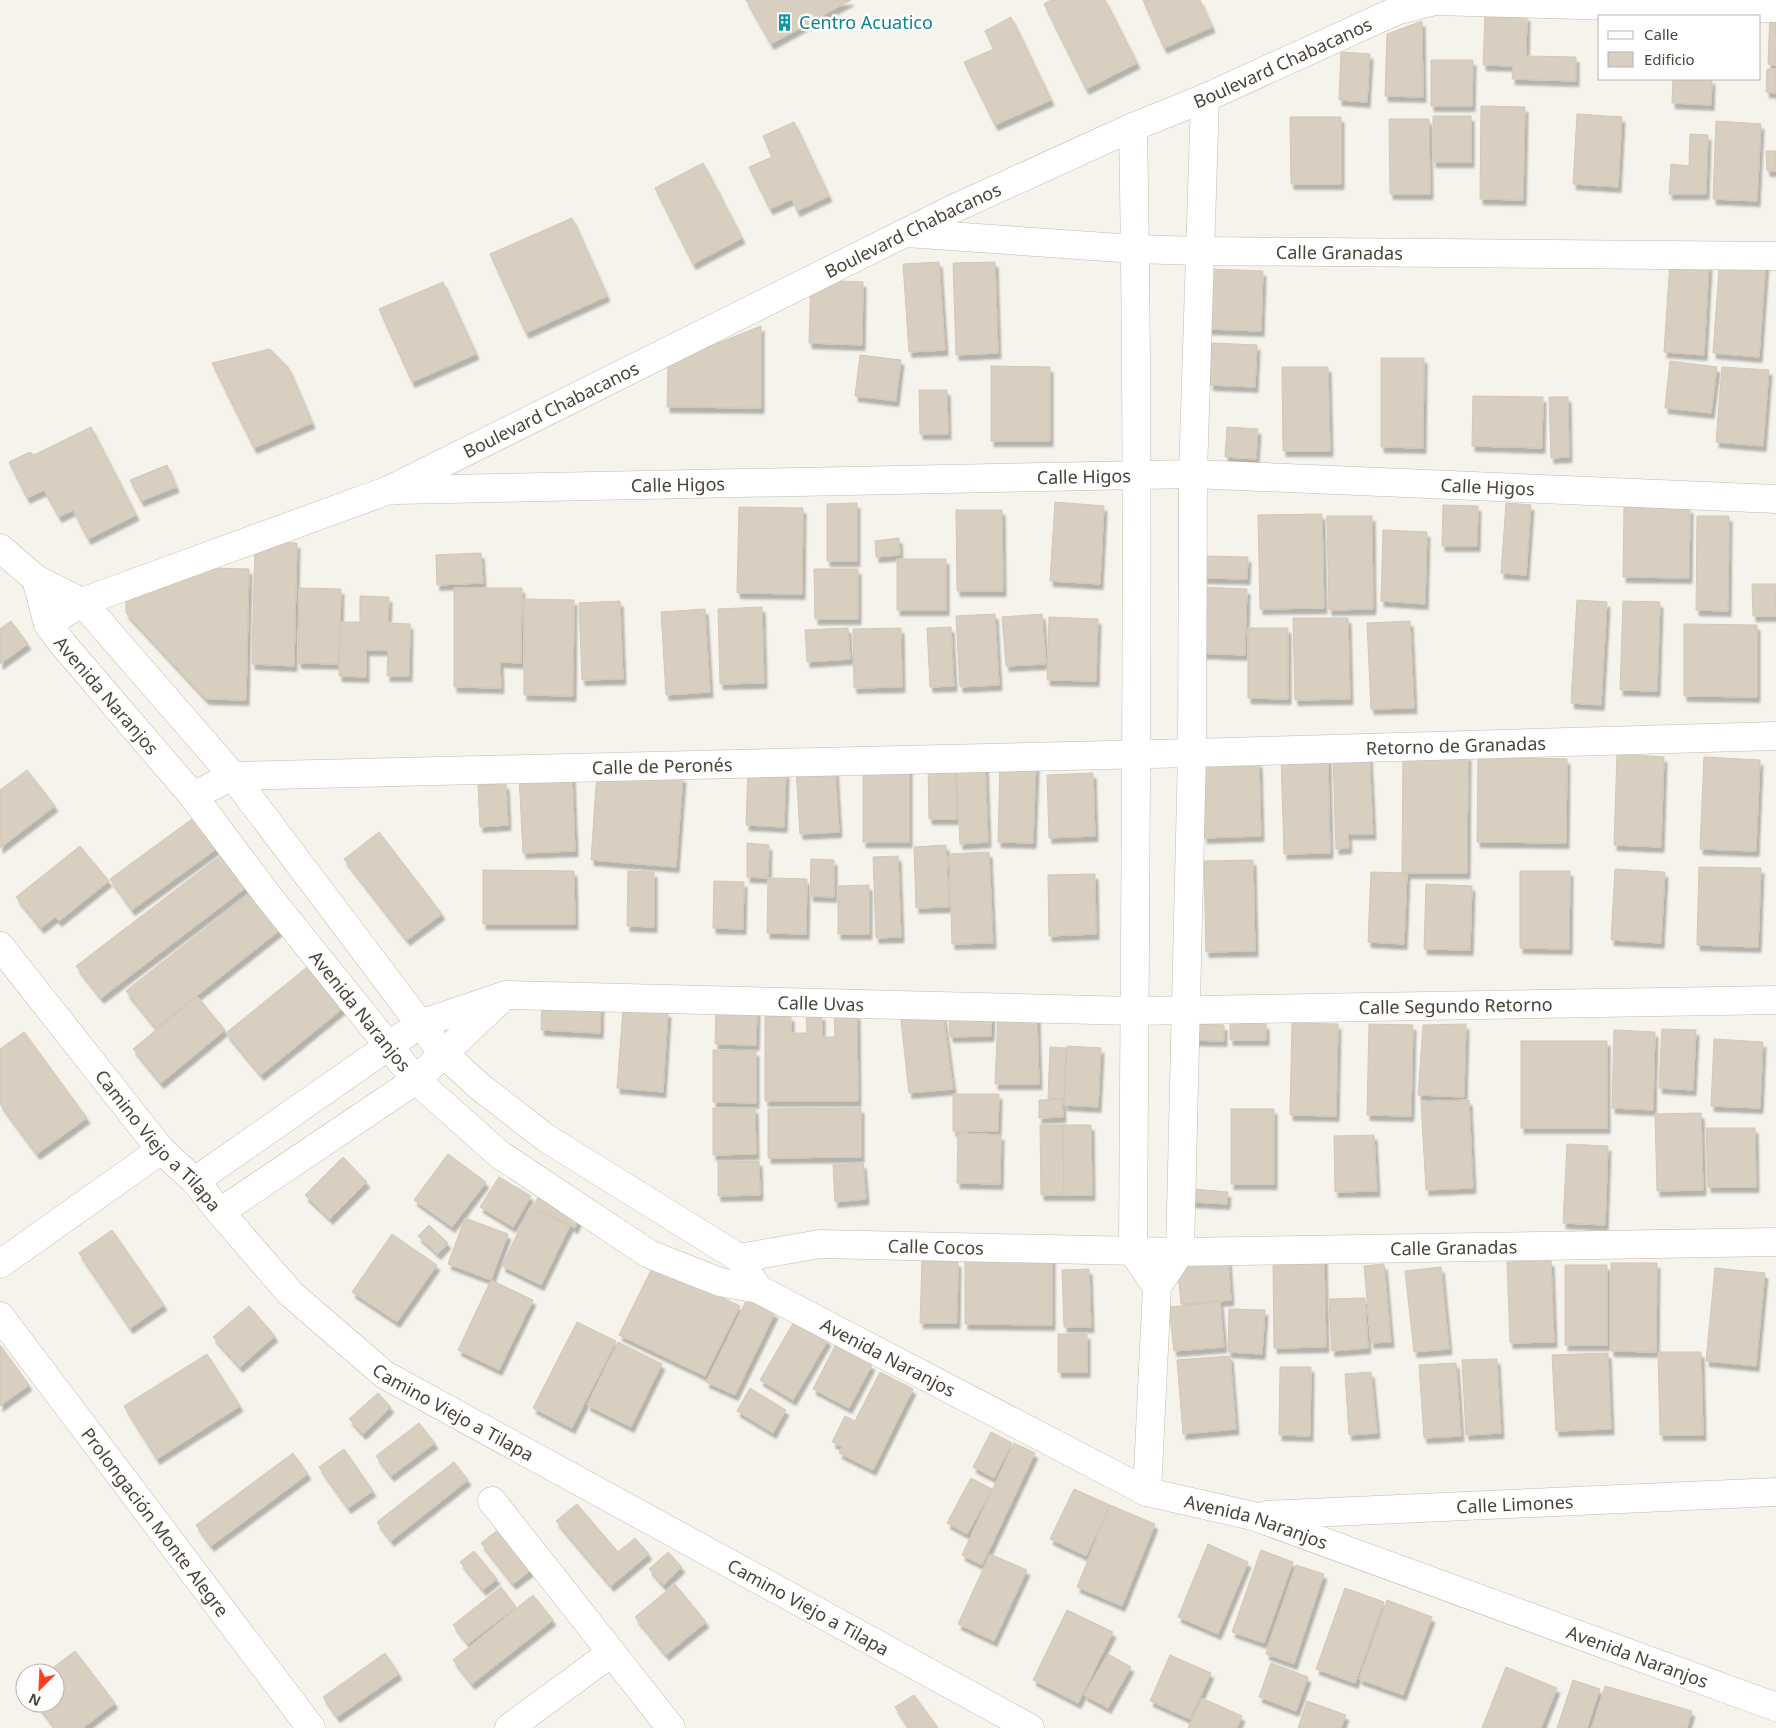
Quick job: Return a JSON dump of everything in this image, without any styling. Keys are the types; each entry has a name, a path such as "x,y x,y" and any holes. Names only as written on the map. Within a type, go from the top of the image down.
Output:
{"street":[{"name":"Boulevard Chabacanos","path":"48,624 82,602 390,490 953,209 1396,11 1436,0 1730,9 1776,8"},
{"path":"1147,1492 1157,1287 1180,1252 1192,753 1194,474 1204,98"},
{"path":"1133,127 1136,475 1132,1252 1157,1287"},
{"name":"Calle Granadas","path":"904,233 1135,249 1199,251 1776,256"},
{"name":"Calle Higos","path":"390,490 1194,474 1776,499"},
{"path":"0,548 36,579 82,602"},
{"path":"36,579 48,624"},
{"name":"Avenida Naranjos","path":"82,602 233,776 420,1024 444,1053 479,1086 546,1138 739,1258 758,1288"},
{"name":"Avenida Naranjos","path":"48,624 62,643 193,796 268,896 416,1080 499,1154 649,1254 720,1282 758,1288 1147,1492 1254,1516 1776,1707"},
{"name":"Retorno de Granadas","path":"1135,754 1776,736"},
{"name":"Calle de Peronés","path":"193,796 233,776 1135,754"},
{"name":"Camino Viejo a Tilapa","path":"0,946 161,1150 195,1181 291,1294 385,1375 1030,1728"},
{"path":"220,1212 416,1080 506,995"},
{"name":"Calle Uvas","path":"195,1181 420,1024 506,995 1134,1011"},
{"name":"Calle Segundo Retorno","path":"1134,1011 1776,1000"},
{"path":"0,1264 161,1150"},
{"name":"Calle Granadas","path":"1132,1252 1776,1242"},
{"name":"Calle Cocos","path":"739,1258 820,1244 1132,1252"},
{"path":"720,1282 739,1258"},
{"name":"Prolongación Monte Alegre","path":"0,1316 311,1728"},
{"name":"Calle Limones","path":"1254,1516 1776,1492"},
{"path":"492,1501 671,1728"},
{"path":"509,1728 611,1653"}],"building":[{"name":"Centro Acuatico","path":"746,0 851,0 771,44"},
{"path":"1051,0 1105,0 1137,63 1086,89 1044,4"},
{"path":"1143,0 1200,0 1212,27 1164,48"},
{"path":"1770,11 1776,11 1776,65 1768,64"},
{"path":"1485,15 1527,16 1526,56 1576,57 1576,81 1512,79 1513,66 1483,65"},
{"path":"1011,17 1051,100 995,125 964,62 994,49 985,31"},
{"path":"1422,21 1423,97 1385,96 1387,34"},
{"path":"1341,52 1370,54 1367,102 1339,100"},
{"path":"1431,60 1473,60 1472,106 1431,106"},
{"path":"1767,69 1776,69 1776,93 1766,92"},
{"path":"1673,80 1712,80 1711,105 1672,103"},
{"path":"1481,106 1525,107 1523,200 1480,199"},
{"path":"1577,114 1622,117 1618,187 1573,184"},
{"path":"1433,116 1471,116 1471,162 1433,162"},
{"path":"1290,117 1341,117 1341,184 1291,184"},
{"path":"1389,119 1429,119 1430,194 1390,194"},
{"path":"1716,121 1761,124 1757,201 1713,199"},
{"path":"794,122 829,196 797,211 792,199 770,209 749,167 772,157 763,136"},
{"path":"1690,134 1708,135 1706,194 1669,194 1671,164 1689,166"},
{"path":"1766,151 1776,151 1776,171 1767,171"},
{"path":"703,163 742,238 693,264 655,188"},
{"path":"572,218 607,296 526,333 490,254"},
{"path":"1720,256 1766,260 1759,357 1713,353"},
{"path":"1670,261 1709,264 1704,355 1664,352"},
{"path":"939,262 945,350 909,352 903,264"},
{"path":"995,262 998,353 956,355 953,263"},
{"path":"1210,269 1263,271 1261,331 1208,329"},
{"path":"811,280 863,282 862,345 809,343"},
{"path":"443,282 476,354 412,382 379,309"},
{"path":"761,326 761,408 667,407 668,363"},
{"path":"1212,343 1257,345 1255,387 1210,385"},
{"path":"270,349 288,367 312,423 254,448 212,363"},
{"path":"860,355 901,360 896,401 855,396"},
{"path":"1381,358 1424,358 1423,448 1381,447"},
{"path":"1670,361 1717,367 1711,413 1665,408"},
{"path":"991,366 1050,367 1050,441 991,441"},
{"path":"1282,367 1328,367 1330,451 1283,451"},
{"path":"1722,367 1769,370 1763,446 1716,442"},
{"path":"919,390 947,390 948,434 920,434"},
{"path":"1473,396 1543,397 1542,448 1472,446"},
{"path":"1549,397 1568,397 1569,457 1551,458"},
{"path":"91,427 136,515 88,539 73,510 59,517 44,490 27,498 9,462 30,452 34,455"},
{"path":"1227,427 1258,429 1256,459 1225,457"},
{"path":"167,465 176,487 141,501 130,480"},
{"path":"1055,502 1104,506 1100,584 1050,581"},
{"path":"857,503 857,561 827,561 827,504"},
{"path":"1506,503 1531,505 1526,575 1501,573"},
{"path":"1443,505 1478,506 1477,546 1442,546"},
{"path":"739,507 803,508 802,594 737,593"},
{"path":"1624,507 1690,508 1689,578 1623,577"},
{"path":"956,510 1002,510 1003,591 957,591"},
{"path":"1322,514 1324,608 1260,609 1258,515"},
{"path":"1327,516 1372,516 1373,609 1329,610"},
{"path":"1697,516 1729,516 1728,611 1696,610"},
{"path":"1383,530 1427,532 1425,604 1381,601"},
{"path":"899,538 900,555 876,557 875,541"},
{"path":"255,541 297,543 294,666 252,664"},
{"path":"481,553 483,583 437,585 436,555"},
{"path":"1204,556 1248,557 1247,579 1204,578"},
{"path":"897,559 946,559 946,610 897,610"},
{"path":"209,568 249,569 246,700 206,699 126,613 126,593"},
{"path":"814,569 858,569 858,619 815,619"},
{"path":"1752,584 1776,584 1776,616 1753,616"},
{"path":"1198,587 1247,589 1245,655 1196,653"},
{"path":"299,588 341,589 339,664 298,663"},
{"path":"454,588 522,588 521,663 500,662 501,688 454,687"},
{"path":"360,596 389,597 388,623 410,624 409,676 387,676 388,650 366,650 366,677 339,676 340,622 360,622"},
{"path":"524,599 574,600 573,696 524,695"},
{"path":"1577,600 1607,602 1601,705 1571,703"},
{"path":"620,601 623,679 582,680 579,603"},
{"path":"1623,601 1660,602 1657,691 1620,690"},
{"path":"762,607 764,683 720,684 718,609"},
{"path":"705,609 710,692 666,695 661,612"},
{"path":"995,614 999,685 960,687 956,616"},
{"path":"1042,614 1046,664 1006,666 1002,617"},
{"path":"1049,617 1098,619 1096,681 1047,680"},
{"path":"1293,618 1348,618 1350,699 1295,700"},
{"path":"11,621 28,644 0,664 0,629"},
{"path":"1410,621 1414,708 1371,709 1367,623"},
{"path":"1684,624 1757,625 1757,697 1684,696"},
{"path":"951,627 954,686 930,687 927,628"},
{"path":"848,628 850,659 807,662 805,630"},
{"path":"901,628 902,687 854,688 853,629"},
{"path":"1248,628 1288,628 1288,699 1248,698"},
{"path":"1369,752 1373,834 1348,834 1349,848 1336,849 1333,753"},
{"path":"1403,754 1468,755 1467,873 1402,873"},
{"path":"1617,754 1664,757 1661,847 1614,845"},
{"path":"1281,757 1328,757 1330,853 1284,854"},
{"path":"1478,757 1567,759 1566,843 1477,842"},
{"path":"1704,757 1760,760 1756,851 1700,849"},
{"path":"985,761 988,842 960,844 956,762"},
{"path":"1000,762 1036,763 1033,843 998,842"},
{"path":"1259,762 1261,836 1204,838 1202,764"},
{"path":"863,764 909,764 909,842 863,842"},
{"path":"835,766 839,832 800,834 796,769"},
{"path":"955,766 957,819 929,819 928,767"},
{"path":"27,770 55,806 0,848 0,790"},
{"path":"748,771 786,772 784,827 746,825"},
{"path":"597,772 683,777 676,867 591,860"},
{"path":"1093,773 1095,836 1049,838 1047,775"},
{"path":"572,774 575,851 523,853 519,775"},
{"path":"506,784 508,825 480,827 478,785"},
{"path":"196,816 219,847 132,910 110,879"},
{"path":"379,832 442,914 407,940 344,859"},
{"path":"747,843 769,845 768,878 747,877"},
{"path":"946,845 949,907 916,908 914,847"},
{"path":"80,846 109,881 59,921 55,917 41,928 16,897"},
{"path":"989,852 993,943 952,944 949,854"},
{"path":"224,853 248,886 101,998 76,966"},
{"path":"898,856 901,937 876,938 873,857"},
{"path":"811,859 834,860 834,897 810,896"},
{"path":"1253,860 1255,951 1206,952 1204,861"},
{"path":"1699,867 1761,868 1758,947 1697,945"},
{"path":"1615,869 1665,872 1661,943 1611,940"},
{"path":"483,870 574,871 575,924 483,924"},
{"path":"628,871 654,872 654,927 627,926"},
{"path":"1520,871 1570,871 1569,949 1520,948"},
{"path":"1371,872 1407,873 1404,944 1368,942"},
{"path":"1095,874 1096,934 1049,936 1048,875"},
{"path":"768,878 807,879 806,934 767,933"},
{"path":"714,881 744,882 743,929 713,928"},
{"path":"1426,884 1472,886 1470,950 1424,949"},
{"path":"869,885 869,934 838,934 838,886"},
{"path":"250,893 280,930 156,1028 126,991"},
{"path":"312,963 347,1005 261,1075 226,1033"},
{"path":"197,996 225,1030 161,1083 133,1049"},
{"path":"542,1000 601,1002 600,1033 541,1030"},
{"path":"623,1009 668,1012 663,1092 617,1088"},
{"path":"716,1009 757,1009 756,1045 715,1044"},
{"path":"949,1010 992,1011 991,1036 950,1037"},
{"path":"900,1011 943,1014 953,1089 909,1093"},
{"path":"834,1014 857,1014 858,1101 765,1101 765,1016 791,1016 791,1033 807,1033 806,1015 822,1015 822,1037 835,1037"},
{"path":"1037,1015 1039,1084 995,1084 998,1016"},
{"path":"1230,1023 1266,1024 1266,1040 1230,1040"},
{"path":"1292,1023 1338,1024 1336,1116 1290,1115"},
{"path":"1188,1024 1224,1025 1224,1041 1188,1040"},
{"path":"1369,1024 1413,1025 1411,1116 1367,1115"},
{"path":"1466,1024 1464,1097 1418,1095 1423,1025"},
{"path":"1662,1029 1696,1030 1693,1090 1659,1088"},
{"path":"1614,1030 1655,1032 1653,1110 1612,1108"},
{"path":"24,1032 87,1118 37,1154 0,1104 0,1049"},
{"path":"1714,1039 1763,1042 1760,1108 1711,1106"},
{"path":"1521,1041 1607,1041 1607,1128 1521,1128"},
{"path":"1067,1046 1101,1048 1098,1107 1064,1105"},
{"path":"1050,1047 1066,1048 1064,1099 1048,1098"},
{"path":"713,1050 756,1051 756,1103 713,1102"},
{"path":"953,1094 999,1094 998,1131 953,1131"},
{"path":"1062,1099 1063,1117 1039,1118 1039,1100"},
{"path":"1469,1100 1473,1188 1426,1190 1421,1102"},
{"path":"713,1108 755,1108 756,1154 713,1155"},
{"path":"861,1108 861,1157 768,1158 768,1109"},
{"path":"1231,1109 1274,1109 1274,1184 1231,1184"},
{"path":"1701,1113 1703,1190 1657,1191 1655,1114"},
{"path":"1040,1125 1063,1125 1064,1195 1041,1195"},
{"path":"1063,1125 1091,1125 1092,1195 1064,1195"},
{"path":"1706,1128 1755,1128 1756,1187 1708,1187"},
{"path":"958,1133 1001,1135 1000,1184 957,1183"},
{"path":"1374,1135 1377,1191 1335,1192 1334,1136"},
{"path":"1567,1144 1608,1146 1605,1225 1563,1223"},
{"path":"448,1154 486,1182 452,1227 414,1200"},
{"path":"343,1157 367,1182 330,1219 305,1195"},
{"path":"718,1161 759,1161 760,1195 718,1196"},
{"path":"863,1163 866,1199 835,1202 833,1165"},
{"path":"499,1177 531,1196 513,1227 480,1207"},
{"path":"544,1186 581,1213 575,1228 533,1207"},
{"path":"1193,1189 1228,1192 1227,1204 1192,1202"},
{"path":"530,1207 570,1226 541,1285 502,1266"},
{"path":"465,1218 508,1234 491,1280 448,1264"},
{"path":"429,1225 448,1243 438,1254 418,1236"},
{"path":"112,1230 164,1305 130,1328 79,1253"},
{"path":"392,1234 437,1265 397,1322 352,1292"},
{"path":"965,1253 1052,1253 1052,1325 965,1324"},
{"path":"1228,1257 1231,1300 1181,1304 1177,1262"},
{"path":"1324,1257 1326,1347 1274,1348 1273,1258"},
{"path":"922,1261 958,1262 957,1323 920,1323"},
{"path":"1551,1261 1554,1342 1510,1343 1507,1262"},
{"path":"1611,1263 1657,1263 1656,1352 1611,1351"},
{"path":"654,1264 740,1306 705,1376 619,1335"},
{"path":"1384,1264 1391,1342 1371,1343 1364,1266"},
{"path":"1565,1265 1607,1265 1607,1345 1565,1345"},
{"path":"1441,1267 1449,1349 1414,1352 1405,1271"},
{"path":"1715,1268 1765,1273 1756,1366 1706,1361"},
{"path":"1089,1269 1091,1327 1064,1327 1062,1270"},
{"path":"491,1280 533,1300 499,1370 458,1350"},
{"path":"1365,1298 1368,1348 1332,1351 1329,1299"},
{"path":"747,1299 775,1313 735,1395 706,1382"},
{"path":"1220,1302 1224,1347 1174,1351 1169,1307"},
{"path":"249,1306 275,1336 240,1367 213,1337"},
{"path":"1229,1309 1265,1310 1262,1354 1228,1352"},
{"path":"795,1320 828,1340 793,1400 760,1380"},
{"path":"577,1322 616,1341 572,1428 533,1408"},
{"path":"1058,1334 1087,1334 1087,1372 1058,1372"},
{"path":"618,1342 662,1364 631,1427 587,1405"},
{"path":"0,1345 29,1385 0,1406"},
{"path":"835,1346 872,1365 849,1408 813,1389"},
{"path":"1658,1352 1701,1352 1703,1435 1660,1435"},
{"path":"1608,1353 1611,1429 1556,1431 1552,1355"},
{"path":"207,1354 240,1406 157,1459 124,1406"},
{"path":"1230,1356 1236,1429 1183,1434 1177,1360"},
{"path":"1497,1359 1501,1433 1466,1435 1462,1360"},
{"path":"1456,1363 1461,1436 1424,1438 1419,1365"},
{"path":"1280,1367 1311,1367 1310,1436 1279,1435"},
{"path":"880,1372 913,1389 873,1470 839,1453 842,1447 832,1442 845,1416 855,1421"},
{"path":"1371,1372 1377,1433 1349,1435 1345,1374"},
{"path":"750,1388 786,1410 773,1433 737,1411"},
{"path":"378,1393 391,1407 363,1434 349,1419"},
{"path":"419,1423 435,1443 391,1476 376,1456"},
{"path":"991,1432 1012,1443 994,1478 973,1467"},
{"path":"1014,1443 1035,1453 982,1565 962,1555"},
{"path":"344,1449 373,1491 348,1508 319,1467"},
{"path":"293,1453 308,1474 211,1546 196,1525"},
{"path":"454,1462 468,1480 391,1541 377,1522"},
{"path":"971,1478 992,1489 967,1534 947,1523"},
{"path":"1074,1489 1110,1505 1086,1556 1050,1539"},
{"path":"577,1504 618,1552 635,1538 649,1554 611,1586 556,1521"},
{"path":"1110,1505 1155,1524 1122,1606 1077,1587"},
{"path":"502,1527 534,1568 513,1584 481,1543"},
{"path":"1208,1544 1248,1562 1218,1634 1178,1617"},
{"path":"1261,1550 1293,1562 1264,1643 1232,1632"},
{"path":"474,1551 497,1579 483,1590 460,1562"},
{"path":"668,1552 682,1567 663,1585 649,1569"},
{"path":"990,1554 1027,1570 994,1641 958,1624"},
{"path":"1296,1565 1324,1574 1294,1664 1266,1654"},
{"path":"675,1584 706,1622 666,1655 635,1617"},
{"path":"501,1587 516,1607 468,1644 453,1625"},
{"path":"1345,1588 1384,1602 1355,1683 1316,1669"},
{"path":"533,1595 553,1620 472,1684 453,1660"},
{"path":"1387,1600 1432,1617 1403,1695 1359,1679"},
{"path":"1067,1610 1113,1632 1078,1703 1033,1680"},
{"path":"75,1651 115,1703 83,1728 55,1728 44,1713 65,1713 65,1663 59,1663"},
{"path":"385,1653 399,1674 337,1717 323,1697"},
{"path":"1108,1654 1131,1667 1108,1708 1084,1695"},
{"path":"1170,1655 1211,1673 1190,1719 1150,1701"},
{"path":"1271,1663 1308,1677 1296,1711 1259,1697"},
{"path":"1506,1667 1557,1688 1541,1728 1482,1728"},
{"path":"1573,1680 1600,1689 1587,1728 1557,1728"},
{"path":"1605,1686 1692,1711 1687,1728 1592,1728"},
{"path":"914,1695 938,1728 909,1728 895,1707"},
{"path":"1202,1698 1242,1716 1237,1728 1188,1728"},
{"path":"1307,1701 1346,1715 1341,1728 1298,1728"}],"place":[{"name":"Centro Acuatico","path":"785,22"}]}
